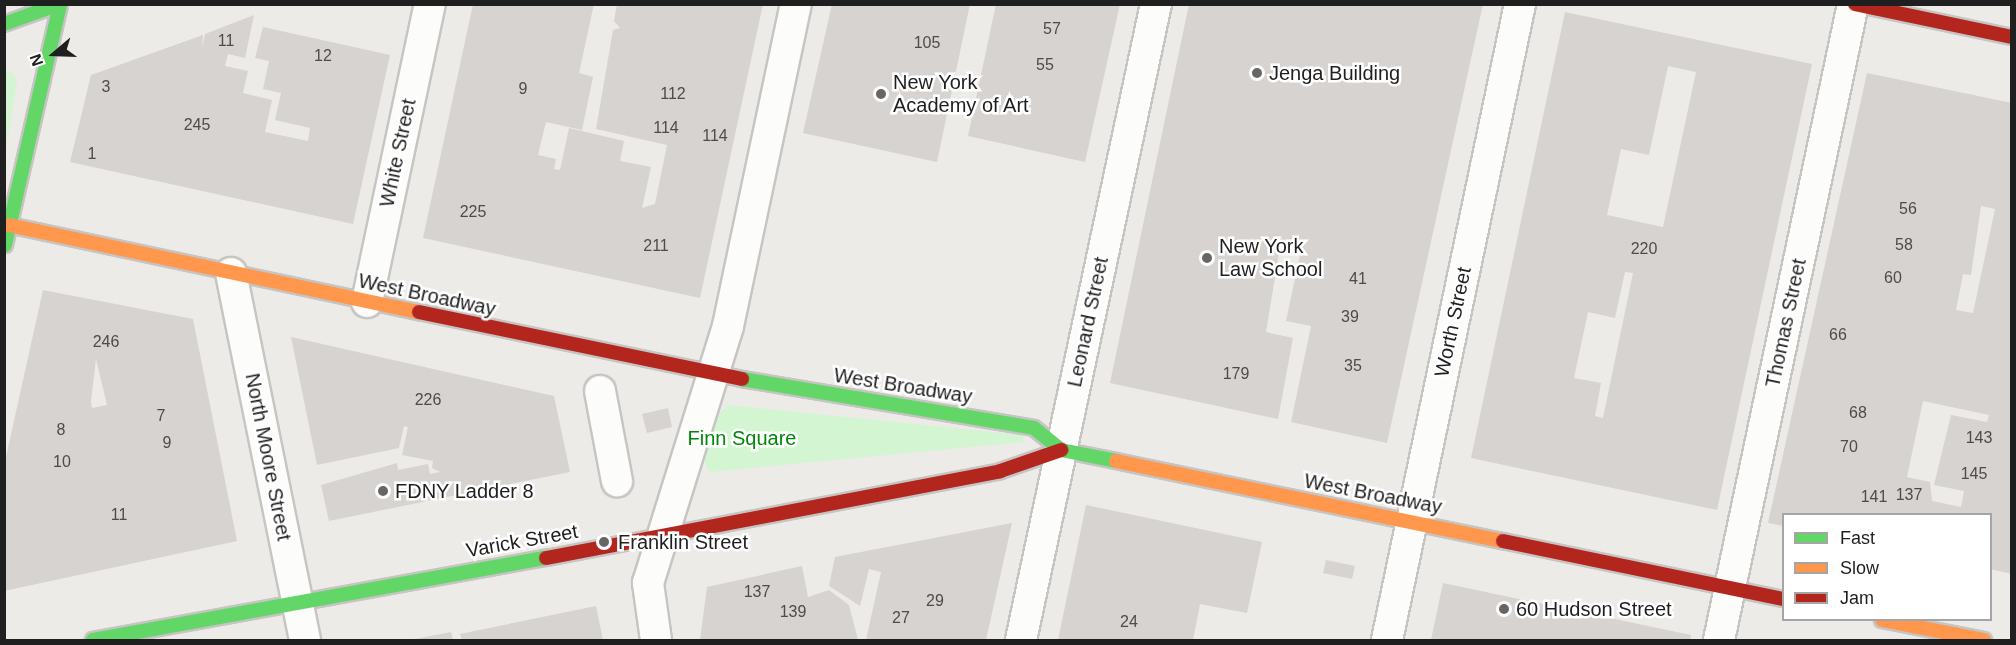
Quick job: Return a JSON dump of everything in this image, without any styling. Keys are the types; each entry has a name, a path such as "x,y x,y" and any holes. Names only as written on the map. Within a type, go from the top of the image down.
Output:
{"main road":[{"path":"4,24 60,4"},
{"path":"4,247 60,4"},
{"path":"1854,4 2012,37"},
{"name":"West Broadway","path":"9,225 367,303 714,374 1034,428 1061,450 1412,520 1782,599"},
{"name":"Varick Street","path":"93,640 297,601 663,537 1000,471 1061,450"},
{"path":"1887,621 1984,640"}],"street":[{"name":"White Street","path":"367,303 430,4"},
{"path":"656,640 648,592 714,374 796,4"},
{"name":"Leonard Street","path":"1021,640 1156,4"},
{"name":"Worth Street","path":"1387,640 1520,4"},
{"name":"Thomas Street","path":"1719,640 1854,4"},
{"name":"North Moore Street","path":"231,273 304,640"},
{"path":"600,390 617,481"}],"green space":[{"path":"5,71 14,74 17,83 5,153"},
{"name":"Finn Square","path":"728,405 1023,435 1023,442 709,472 704,459 716,416"}],"building":[{"path":"473,4 594,4 579,73 593,77 582,130 546,122 538,155 556,159 554,169 560,170 569,128 624,141 620,161 651,167 642,208 655,204 667,145 596,129 613,30 620,28 614,21 617,4 763,4 700,298 423,238"},
{"name":"New York Academy of Art","path":"832,4 970,4 937,162 803,133"},
{"path":"996,4 1120,4 1085,162 968,136"},
{"path":"1189,4 1483,4 1387,443 1291,422 1311,326 1286,321 1302,245 1281,241 1266,332 1293,338 1278,419 1110,383"},
{"path":"1565,12 1812,64 1717,510 1471,458","holes":["1668,66 1696,72 1663,227 1607,215 1621,149 1649,155","1625,272 1633,273 1603,418 1595,416 1601,383 1574,378 1588,312 1615,318"]},
{"path":"254,15 245,58 228,54 225,66 248,71 243,93 272,100 265,132 308,141 310,128 275,120 281,93 263,89 269,61 255,58 263,27 390,55 353,224 70,162 91,75 203,35 202,48 205,34"},
{"path":"1867,73 2012,103 2012,574 1992,569 1992,513 1782,513 1782,526 1768,523","holes":["1981,206 1995,209 1973,313 1956,310 1963,274 1971,275","1923,401 1989,415 1987,422 1951,415 1934,485 1964,491 1961,507 1932,501 1930,482 1907,477"]},
{"path":"43,290 193,319 237,541 4,591 4,466","holes":["96,359 107,405 92,408"]},
{"path":"291,337 554,396 570,472 329,521 321,485 397,463 398,470 428,464 430,474 440,472 432,468 433,461 402,455 408,427 404,426 399,448 317,465"},
{"path":"668,408 672,427 647,433 642,414"},
{"path":"1086,505 1262,542 1247,613 1200,604 1193,640 1058,640"},
{"path":"1012,523 986,640 866,640 881,572 869,569 860,606 829,586 835,557"},
{"path":"1326,560 1355,566 1352,579 1323,573"},
{"path":"802,566 808,597 829,590 849,605 858,640 700,640 707,587"},
{"name":"60 Hudson Street","path":"1443,583 1691,635 1690,640 1431,640"},
{"path":"596,606 603,640 462,640 460,634"},
{"path":"451,632 453,640 415,640 415,639"}],"traffic: fast":[{"path":"4,24 59,4"},
{"path":"5,245 60,4"},
{"path":"742,379 1034,428 1061,450 1116,461"},
{"path":"93,640 546,558"}],"traffic: slow":[{"path":"9,225 419,312"},
{"path":"1116,461 1503,541"},
{"path":"1887,621 1984,640"}],"traffic: jam":[{"path":"1855,4 2012,37"},
{"path":"419,312 742,379"},
{"path":"546,558 1000,471 1061,450"},
{"path":"1503,541 1782,599"}],"place":[{"name":"Jenga Building","path":"1257,73"},
{"name":"New York Academy of Art","path":"881,94"},
{"name":"New York Law School","path":"1207,258"},
{"name":"FDNY Ladder 8","path":"383,491"},
{"name":"Franklin Street","path":"604,542"},
{"name":"60 Hudson Street","path":"1504,609"}]}
